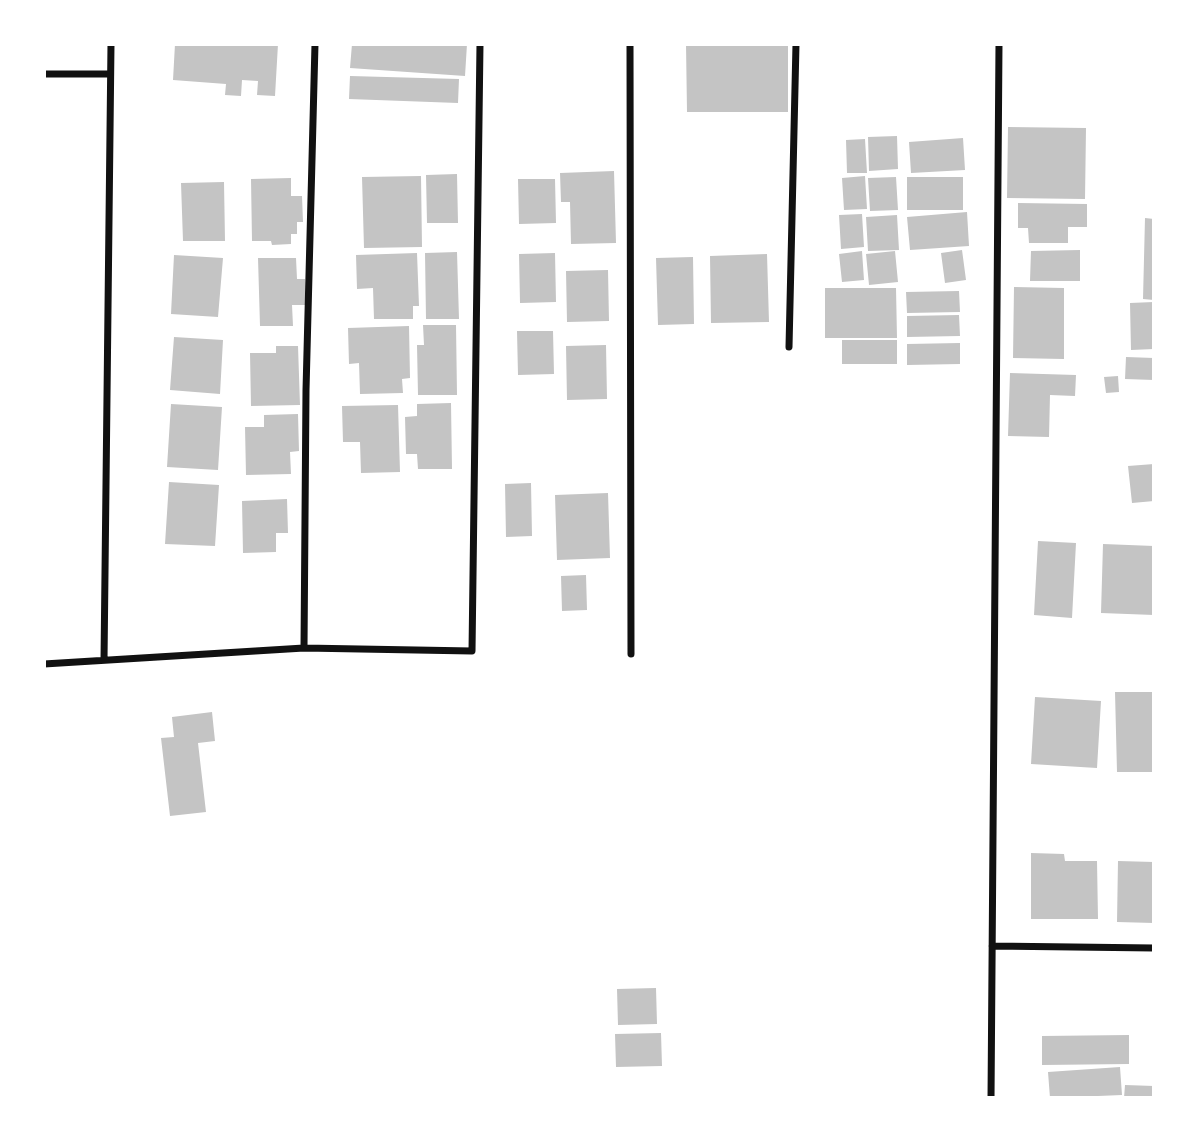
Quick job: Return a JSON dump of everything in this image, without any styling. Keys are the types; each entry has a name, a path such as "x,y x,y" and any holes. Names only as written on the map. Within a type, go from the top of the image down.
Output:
{"street":[{"path":"104,660 111,44"},
{"path":"303,648 306,390 315,44"},
{"path":"44,664 303,648 472,651 480,44"},
{"path":"630,44 631,654"},
{"path":"789,347 796,44"},
{"path":"991,1098 999,44"},
{"path":"44,74 110,74"},
{"path":"992,946 1154,948"}],"building":[{"path":"175,44 278,44 275,96 257,95 258,81 242,80 241,96 225,95 226,84 173,80"},
{"path":"352,44 467,44 465,76 350,68"},
{"path":"686,44 788,44 788,112 687,112"},
{"path":"350,76 459,79 458,103 349,99"},
{"path":"1008,127 1086,128 1085,199 1007,198"},
{"path":"897,136 898,169 869,171 868,137"},
{"path":"963,138 965,170 911,173 909,142"},
{"path":"865,139 867,173 847,173 846,140"},
{"path":"614,171 616,243 571,244 570,202 561,202 560,173"},
{"path":"457,174 458,223 427,223 426,175"},
{"path":"421,176 422,247 364,248 362,177"},
{"path":"865,176 867,209 844,210 842,178"},
{"path":"896,177 898,210 870,211 868,178"},
{"path":"907,177 963,177 963,210 907,210"},
{"path":"291,178 291,196 302,196 303,222 297,222 297,234 291,234 291,244 272,245 271,241 252,241 251,179"},
{"path":"518,179 555,179 556,223 519,224"},
{"path":"224,182 225,241 183,241 181,183"},
{"path":"1018,203 1087,204 1087,227 1068,227 1068,243 1029,243 1028,228 1018,228"},
{"path":"967,212 969,246 910,250 907,217"},
{"path":"862,214 864,247 841,249 839,215"},
{"path":"897,215 899,250 868,251 866,217"},
{"path":"1145,218 1154,219 1154,300 1143,299"},
{"path":"962,250 966,280 945,283 941,253"},
{"path":"1080,250 1080,281 1030,281 1031,251"},
{"path":"862,251 864,280 842,282 839,254"},
{"path":"895,251 898,282 869,285 866,254"},
{"path":"457,252 459,319 426,319 425,253"},
{"path":"417,253 419,306 413,306 413,319 374,319 373,288 357,289 356,255"},
{"path":"555,253 556,302 520,303 519,254"},
{"path":"767,254 769,322 711,323 710,256"},
{"path":"174,255 223,258 218,317 171,314"},
{"path":"693,257 694,324 658,325 656,258"},
{"path":"258,258 296,258 297,279 305,279 306,305 292,305 293,326 260,326"},
{"path":"608,270 609,321 567,322 566,271"},
{"path":"1014,287 1064,288 1064,359 1013,358"},
{"path":"825,288 896,288 897,338 825,338"},
{"path":"959,291 960,312 907,313 906,292"},
{"path":"1154,302 1154,349 1131,350 1130,303"},
{"path":"959,315 960,336 907,337 907,316"},
{"path":"423,325 456,325 457,395 418,395 417,345 424,345"},
{"path":"409,326 410,378 402,379 403,393 360,394 359,363 349,364 348,328"},
{"path":"517,331 553,331 554,374 518,375"},
{"path":"174,337 223,340 220,394 170,390"},
{"path":"842,340 897,340 897,364 842,364"},
{"path":"960,343 960,364 907,365 907,344"},
{"path":"606,345 607,399 567,400 566,346"},
{"path":"276,346 298,346 300,405 251,406 250,353 276,353"},
{"path":"1126,357 1154,358 1154,380 1125,379"},
{"path":"1010,373 1076,375 1075,396 1050,395 1049,437 1008,436"},
{"path":"1118,376 1119,392 1106,393 1104,377"},
{"path":"451,403 452,469 418,469 417,454 406,454 405,417 417,416 417,404"},
{"path":"171,404 222,407 218,470 167,467"},
{"path":"398,405 400,472 361,473 360,442 343,442 342,406"},
{"path":"298,414 299,451 290,452 291,474 246,475 245,427 264,427 264,415"},
{"path":"1154,464 1154,501 1132,503 1128,466"},
{"path":"169,482 219,485 215,546 165,544"},
{"path":"531,483 532,536 506,537 505,484"},
{"path":"608,493 610,558 557,560 555,495"},
{"path":"287,499 288,533 276,533 276,552 243,553 242,501"},
{"path":"1038,541 1076,543 1072,618 1034,615"},
{"path":"1103,544 1154,546 1154,615 1101,613"},
{"path":"586,575 587,610 562,611 561,576"},
{"path":"1115,692 1154,692 1154,772 1117,772"},
{"path":"1035,697 1101,701 1097,768 1031,764"},
{"path":"212,712 215,741 198,743 206,812 170,816 161,738 174,737 172,717"},
{"path":"1031,853 1064,854 1065,861 1097,861 1098,919 1031,919"},
{"path":"1118,861 1154,862 1154,923 1117,922"},
{"path":"656,988 657,1024 618,1025 617,989"},
{"path":"661,1033 662,1066 616,1067 615,1034"},
{"path":"1129,1035 1129,1064 1042,1065 1042,1036"},
{"path":"1120,1067 1122,1095 1050,1098 1048,1072"},
{"path":"1125,1085 1154,1086 1154,1098 1124,1098"}]}
